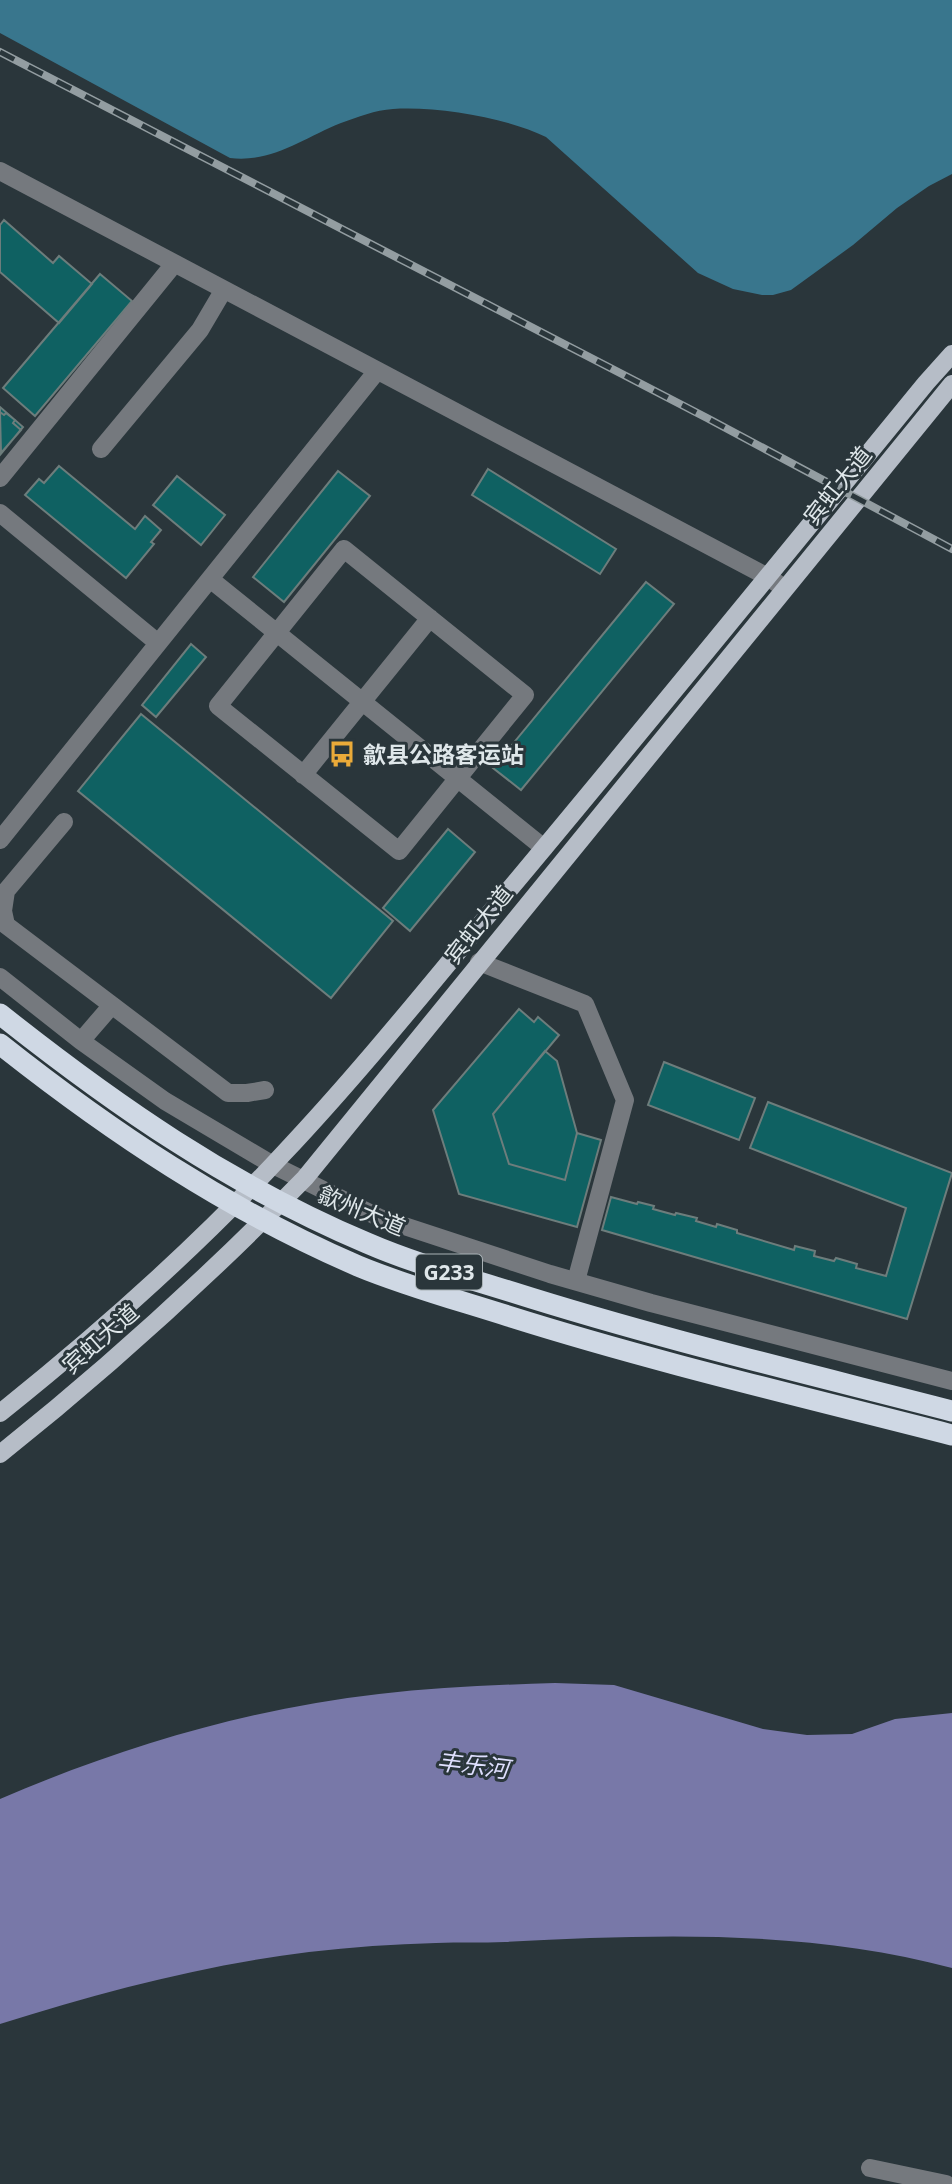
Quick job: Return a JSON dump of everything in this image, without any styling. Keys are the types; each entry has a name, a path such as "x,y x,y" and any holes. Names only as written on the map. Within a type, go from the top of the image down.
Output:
{"highway":[{"name":"歙州大道","path":"0,1014 106,1096 194,1154 251,1187 370,1245 530,1298 656,1334 952,1411"},
{"name":"G233","path":"0,1044 92,1115 181,1174 234,1205 361,1267 535,1324 650,1357 952,1435"}],"main road":[{"name":"宾虹大道","path":"0,1413 131,1303 234,1205 335,1097 952,354"},
{"name":"宾虹大道","path":"0,1454 152,1327 302,1181 952,384"}],"street":[{"path":"0,171 768,577 784,588"},
{"path":"0,478 174,264"},
{"path":"101,449 200,330 223,291"},
{"path":"0,840 377,371"},
{"path":"0,513 159,643"},
{"path":"344,549 525,695 398,852 218,706 277,633 344,549"},
{"path":"210,579 544,848"},
{"path":"303,775 429,618"},
{"path":"64,822 6,891 6,925 228,1093 265,1090"},
{"path":"479,962 585,1004 625,1100 576,1281"},
{"path":"0,977 81,1041 165,1101 272,1165 380,1218 651,1303 952,1381"},
{"path":"81,1041 112,1005"},
{"path":"870,2168 946,2184"}],"shaded area":[{"path":"0,0 952,0 952,174 897,208 853,245 791,290 762,295 733,289 698,273 546,137 530,130 472,115 430,109 393,109 373,112 341,123 274,153 246,159 230,158 0,33"}],"water":[{"name":"丰乐河","path":"555,1683 614,1685 763,1729 807,1735 852,1734 895,1719 952,1713 952,1968 842,1946 730,1937 617,1937 388,1945 309,1952 230,1964 76,2001 0,2024 0,1799 138,1747 281,1709 401,1692"}],"building":[{"path":"4,220 53,263 59,256 92,284 59,323 0,272 0,225"},
{"path":"100,274 132,301 35,416 3,388"},
{"path":"0,407 23,427 0,455"},
{"path":"0,412 15,420 13,423 21,430 1,453"},
{"path":"59,466 135,529 145,516 161,530 151,542 154,544 126,578 25,495 39,479 44,483"},
{"path":"488,469 616,549 600,574 472,495"},
{"path":"338,471 370,496 284,602 253,577"},
{"path":"177,476 225,515 201,545 153,505"},
{"path":"646,582 674,604 521,790 493,768"},
{"path":"191,644 206,657 156,717 142,705"},
{"path":"141,714 393,921 331,998 78,791"},
{"path":"448,829 475,852 410,931 383,908"},
{"path":"519,1009 534,1022 538,1017 559,1035 493,1114 509,1164 565,1180 577,1133 601,1140 577,1227 459,1194 433,1110"},
{"path":"545,1051 557,1061 577,1133 565,1180 509,1164 493,1114"},
{"path":"664,1062 755,1098 739,1140 648,1105"},
{"path":"768,1102 952,1173 907,1319 602,1230 611,1197 654,1206 653,1209 675,1215 676,1213 697,1218 696,1221 716,1227 717,1224 737,1230 737,1233 794,1250 795,1246 815,1251 814,1256 834,1261 836,1258 857,1264 856,1268 886,1276 906,1208 750,1148"}],"railway":[{"path":"0,52 707,418 952,549"}],"place":[{"name":"歙县公路客运站","path":"342,754"}]}
